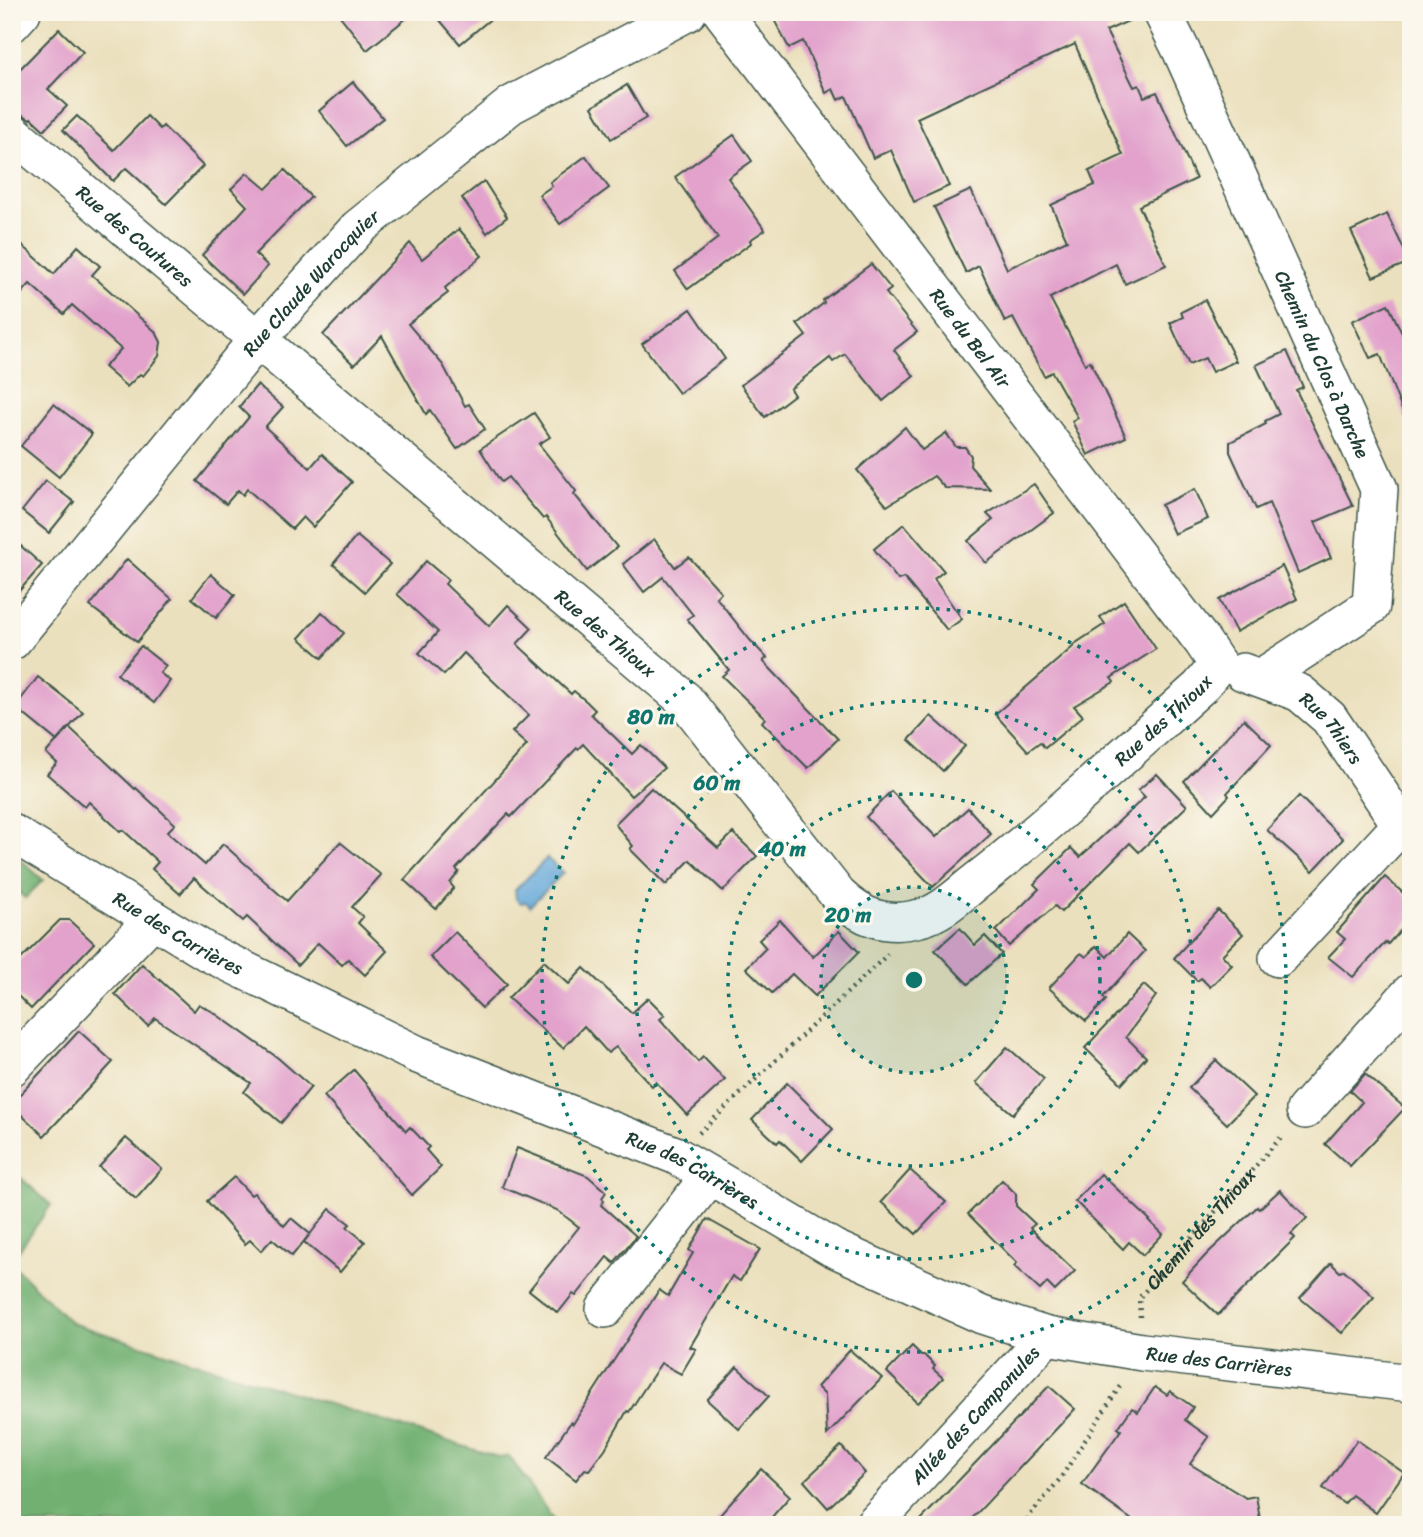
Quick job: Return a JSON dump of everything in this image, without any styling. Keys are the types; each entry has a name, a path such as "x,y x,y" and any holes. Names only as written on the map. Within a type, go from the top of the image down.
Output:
{"street":[{"path":"12,23 22,12"},
{"name":"Rue Claude Warocquier","path":"12,640 257,340 358,228 511,105 688,12"},
{"name":"Rue du Bel Air","path":"722,12 1202,640 1218,665"},
{"name":"Chemin du Clos à Darche","path":"1162,12 1378,489 1371,606 1262,677"},
{"name":"Rue des Coutures","path":"12,132 257,340"},
{"name":"Rue des Thioux","path":"257,340 685,700 838,895 850,906 880,921 898,922 923,918 941,909 1012,854 1200,687 1218,665"},
{"name":"Rue Thiers","path":"1218,665 1262,677 1300,692 1329,718 1406,831"},
{"path":"1278,958 1406,831"},
{"name":"Rue des Carrières","path":"12,833 207,952 416,1054 675,1155 833,1248 982,1315 1047,1336 1142,1352 1411,1383"},
{"path":"12,1067 153,919"},
{"path":"1305,1110 1411,992"},
{"path":"606,1309 710,1176"},
{"name":"Allée des Campanules","path":"873,1525 1047,1336"}],"path":[{"path":"675,1155 898,945 898,922"},
{"name":"Chemin des Thioux","path":"1142,1352 1139,1298 1305,1110"},
{"path":"1022,1525 1060,1479 1142,1352"}],"green space":[{"path":"12,852 43,880 25,898 12,886"},
{"path":"12,1170 51,1205 12,1260"},
{"path":"12,1264 71,1323 501,1458 509,1456 557,1525 12,1525"}],"water":[{"path":"547,858 563,873 530,906 526,902 521,903 516,899 515,890"}],"building":[{"path":"337,12 414,12 367,50"},
{"path":"433,12 499,12 460,44"},
{"path":"770,12 1141,12 1142,15 1106,31 1134,87 1139,85 1144,97 1157,92 1196,179 1139,206 1166,265 1125,284 1116,264 1050,298 1085,364 1090,361 1126,437 1088,455 1072,421 1078,418 1052,372 1044,376 1013,318 1005,322 979,266 966,273 934,207 971,190 1007,269 1067,240 1051,205 1095,185 1089,171 1123,155 1075,44 917,118 949,186 914,202 891,150 873,158 846,96 838,100 833,89 826,93 803,41 789,48"},
{"path":"59,29 83,52 48,89 67,106 44,130 31,118 12,111 12,77"},
{"path":"353,82 383,118 347,146 319,111"},
{"path":"627,85 646,118 611,139 592,107"},
{"path":"77,116 114,150 147,116 160,129 163,126 203,166 166,204 126,168 113,181 63,130"},
{"path":"734,135 752,161 728,178 765,230 688,289 675,271 718,238 675,177"},
{"path":"586,156 609,188 560,224 539,195 552,186 550,182"},
{"path":"285,170 311,197 255,254 268,266 243,294 202,255 247,206 231,189 247,173 266,189"},
{"path":"484,181 507,217 487,233 462,198"},
{"path":"1387,214 1410,262 1373,277 1351,231"},
{"path":"459,229 482,256 445,288 448,293 408,324 443,365 465,406 469,404 485,429 457,449 430,410 426,414 382,336 354,365 323,335 410,243 422,259"},
{"path":"12,236 54,274 78,246 100,266 92,275 156,332 161,342 159,356 143,376 140,374 127,387 104,367 121,349 72,305 64,314 30,284 12,304"},
{"path":"871,264 891,289 886,293 917,332 894,350 914,376 883,401 845,354 833,362 830,358 790,389 794,395 765,417 741,385 806,336 797,324 824,303 823,300"},
{"path":"1205,300 1236,361 1212,372 1205,358 1189,365 1170,323 1183,317 1181,312"},
{"path":"1388,304 1411,352 1411,428 1380,354 1370,358 1352,321"},
{"path":"691,309 725,359 679,393 642,344"},
{"path":"1287,351 1303,387 1296,390 1353,506 1315,522 1331,558 1298,573 1269,503 1256,509 1230,452 1230,442 1266,424 1265,421 1279,414 1256,365"},
{"path":"257,385 283,407 265,427 310,468 322,454 352,482 313,527 303,517 292,529 247,489 243,495 238,490 226,504 197,481 249,417 239,407"},
{"path":"54,404 92,434 59,477 21,446"},
{"path":"534,413 550,437 539,444 576,491 574,494 617,547 587,571 546,517 543,519 508,477 501,482 480,449"},
{"path":"905,427 922,450 946,433 956,447 965,447 971,456 970,466 990,489 945,488 934,476 887,506 857,470"},
{"path":"46,481 74,502 49,533 22,511"},
{"path":"1034,484 1054,513 986,563 968,541 993,520 987,514"},
{"path":"1195,489 1208,519 1174,534 1161,505"},
{"path":"904,524 944,571 934,579 962,619 947,630 904,578 898,580 874,549"},
{"path":"357,536 390,564 365,592 333,564"},
{"path":"12,538 42,565 12,599"},
{"path":"654,539 675,567 689,557 721,592 716,597 767,658 763,661 838,739 808,768 762,722 765,718 722,676 729,670 687,619 693,615 663,577 644,592 623,564"},
{"path":"127,559 172,599 137,642 90,606"},
{"path":"426,561 448,580 445,584 489,626 508,605 532,628 517,644 571,694 574,691 587,702 595,710 591,714 632,754 641,745 664,768 631,796 583,744 511,817 508,814 456,869 459,872 450,883 454,888 436,909 404,880 527,745 512,732 529,715 464,653 444,675 419,653 438,632 397,594"},
{"path":"1282,566 1297,599 1236,632 1219,600"},
{"path":"211,574 235,595 216,618 192,598"},
{"path":"1124,601 1156,649 1111,678 1114,682 1074,706 1083,716 1045,748 1040,742 1028,751 995,714 1073,645 1105,624 1100,617"},
{"path":"322,612 344,633 322,658 299,638"},
{"path":"141,646 166,666 160,673 170,681 154,703 117,674"},
{"path":"38,677 83,712 57,741 15,707"},
{"path":"931,716 965,746 943,771 909,740"},
{"path":"1244,719 1271,745 1227,793 1229,796 1213,813 1184,781"},
{"path":"69,727 175,824 167,832 205,865 223,844 287,901 340,842 381,875 352,907 363,917 358,923 387,951 365,975 348,959 342,965 318,943 298,965 247,917 243,921 194,878 180,894 152,869 158,862 123,830 120,831 89,802 85,807 47,774 57,763 46,753"},
{"path":"1157,774 1187,806 1139,852 1130,843 1061,912 1055,906 1009,946 996,931 1039,889 1034,884 1071,848 1080,857 1145,797 1138,790"},
{"path":"651,788 718,848 733,833 757,856 723,891 690,860 666,885 630,849 633,846 615,824"},
{"path":"891,791 936,837 968,808 991,834 933,887 866,817"},
{"path":"1299,796 1343,839 1313,871 1267,830"},
{"path":"1385,877 1411,900 1411,918 1353,977 1328,957 1345,939 1337,932"},
{"path":"1218,910 1243,934 1222,955 1232,965 1210,987 1201,978 1197,981 1174,958"},
{"path":"60,920 69,920 94,943 31,1009 12,990 12,968"},
{"path":"780,920 813,957 839,931 859,952 815,996 792,974 772,993 746,968 766,948 759,940"},
{"path":"960,928 975,945 985,936 1002,954 968,984 935,950"},
{"path":"455,932 507,984 482,1008 430,957"},
{"path":"1127,934 1145,951 1103,997 1106,1000 1086,1021 1049,988 1081,953 1086,957 1096,946 1107,957"},
{"path":"544,961 569,984 584,968 632,1013 648,998 665,1015 660,1019 698,1062 703,1057 725,1080 687,1115 656,1082 652,1086 616,1047 608,1053 584,1026 563,1048 508,998"},
{"path":"142,964 194,1011 199,1004 213,1012 278,1058 311,1087 281,1123 244,1092 251,1083 155,1018 148,1026 115,994"},
{"path":"1144,985 1156,996 1126,1037 1146,1057 1122,1084 1085,1048"},
{"path":"79,1031 113,1062 44,1136 12,1103"},
{"path":"1007,1047 1044,1079 1013,1114 976,1083"},
{"path":"1216,1060 1254,1096 1227,1124 1189,1088"},
{"path":"354,1070 406,1131 410,1127 429,1147 426,1150 441,1167 412,1195 324,1096"},
{"path":"1365,1074 1405,1108 1350,1166 1325,1144 1362,1102 1350,1091"},
{"path":"787,1083 833,1129 802,1161 780,1140 777,1143 752,1120"},
{"path":"126,1138 162,1169 136,1199 99,1167"},
{"path":"517,1148 588,1176 606,1192 601,1205 636,1236 614,1263 607,1257 576,1296 573,1294 558,1313 529,1290 579,1227 557,1210 502,1187"},
{"path":"910,1170 946,1202 916,1234 881,1202"},
{"path":"1101,1174 1163,1234 1143,1255 1129,1242 1123,1249 1075,1201"},
{"path":"234,1177 251,1195 254,1193 284,1226 291,1218 310,1234 292,1256 272,1239 261,1251 250,1240 245,1244 207,1201"},
{"path":"1002,1180 1016,1194 1016,1206 1035,1224 1030,1228 1075,1271 1055,1291 1047,1283 1040,1290 1014,1266 1017,1263 968,1214"},
{"path":"1280,1190 1307,1218 1291,1234 1295,1238 1218,1315 1182,1281 1257,1207 1259,1209"},
{"path":"330,1209 350,1224 347,1227 365,1242 340,1272 304,1242"},
{"path":"707,1219 760,1249 740,1281 732,1276 690,1347 696,1349 681,1374 661,1363 629,1412 627,1411 605,1449 589,1470 585,1469 576,1480 546,1457 571,1422 573,1424 659,1290 668,1296 693,1253 689,1250"},
{"path":"1331,1263 1340,1272 1344,1270 1374,1297 1342,1333 1300,1298"},
{"path":"912,1346 935,1366 933,1369 943,1378 918,1403 887,1372"},
{"path":"850,1350 882,1378 827,1435 825,1395 817,1387"},
{"path":"737,1367 769,1396 739,1429 707,1400"},
{"path":"1049,1386 1075,1409 966,1525 916,1525"},
{"path":"1155,1387 1167,1395 1170,1391 1193,1407 1185,1420 1209,1437 1190,1464 1246,1498 1256,1496 1261,1525 1139,1525 1082,1484 1121,1430 1118,1428 1132,1408 1138,1412"},
{"path":"1357,1440 1404,1473 1376,1513 1352,1495 1344,1504 1323,1488"},
{"path":"841,1446 865,1473 828,1508 804,1481"},
{"path":"761,1469 790,1496 765,1525 711,1525"}]}
